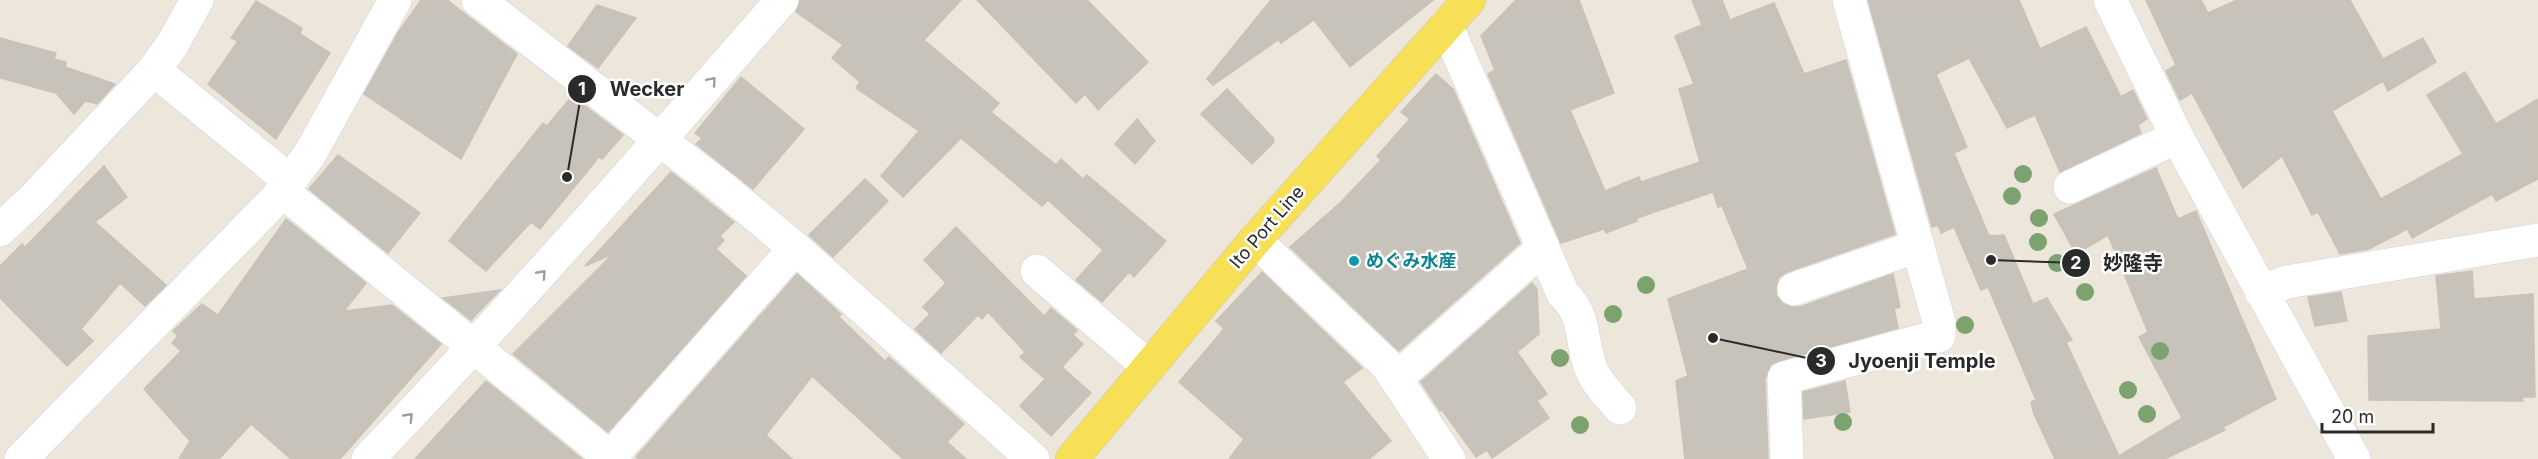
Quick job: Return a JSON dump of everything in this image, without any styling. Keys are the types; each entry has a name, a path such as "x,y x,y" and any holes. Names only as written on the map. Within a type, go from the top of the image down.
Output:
{"main road":[{"name":"Ito Port Line","path":"1072,459 1255,240 1458,9"}],"street":[{"path":"0,230 34,198 154,70 172,45 197,0"},
{"path":"0,445 20,459 286,186 310,154 395,0"},
{"path":"478,0 795,248 1033,459"},
{"path":"369,459 475,347 661,141 782,0"},
{"path":"1787,446 1784,378 1939,336 1939,322 1849,0"},
{"path":"2110,0 2177,137 2354,459"},
{"path":"1458,9 1543,248 1563,294 1579,313 1585,352 1594,376 1620,408"},
{"path":"154,70 286,186 610,459 795,248"},
{"path":"2070,187 2177,137"},
{"path":"1255,240 1386,364 1449,459"},
{"path":"2261,292 2287,282 2538,240"},
{"path":"1794,289 1918,246"},
{"path":"1396,379 1543,248"},
{"path":"1037,271 1148,366"}],"building":[{"path":"421,0 447,0 517,54 461,159 364,94 398,33"},
{"path":"800,0 961,0 924,40 999,103 991,112 1056,165 1061,159 1083,179 1087,175 1166,241 1134,277 1129,272 1102,302 1076,280 1103,250 1048,200 1042,206 961,138 903,197 881,176 919,131 856,88 860,82 832,58 843,45 796,12"},
{"path":"977,0 1087,0 1148,62 1098,110 1085,94 1076,103"},
{"path":"1271,0 1433,0 1350,67 1314,20 1281,43 1278,40 1213,85 1207,79"},
{"path":"1516,0 1579,0 1614,93 1570,110 1605,191 1639,177 1641,182 1700,162 1679,89 1694,84 1675,36 1702,25 1692,0 1722,0 1730,20 1774,3 1804,74 1846,60 1895,234 1787,272 1779,277 1776,295 1782,303 1791,307 1800,307 1893,274 1900,307 1894,309 1898,328 1771,364 1765,379 1768,459 1685,459 1676,381 1688,376 1668,299 1748,269 1722,206 1718,207 1713,192 1637,218 1637,221 1606,233 1604,229 1561,243 1488,74 1495,70 1481,36"},
{"path":"1868,0 2019,0 2040,49 2086,27 2121,97 2133,90 2147,119 2138,125 2141,133 2060,172 2035,115 2007,128 1969,58 1936,74 1967,147 1954,153 1989,236 2004,235 2033,304 2047,298 2072,340 2066,342 2119,456 2182,418 2139,337 2148,332 2108,235 2076,254 2054,214 2156,168 2178,219 2196,211 2276,399 2223,427 2225,430 2165,459 2055,459 2034,414 2031,402 2036,400 1988,287 1981,290 1954,227 1941,233 1938,225 1932,227"},
{"path":"2146,0 2201,0 2208,13 2237,0 2350,0 2383,59 2423,38 2436,62 2388,91 2383,81 2332,111 2381,199 2463,154 2427,95 2465,72 2496,124 2538,99 2538,179 2496,201 2492,194 2412,238 2407,229 2369,249 2340,254 2318,212 2312,215 2282,156 2243,188 2192,93 2180,100 2166,71 2176,65"},
{"path":"256,1 302,28 300,34 330,53 276,139 208,84 238,41 231,38"},
{"path":"597,5 636,18 598,68 568,46"},
{"path":"0,38 56,53 54,59 66,62 65,67 115,84 97,104 85,101 74,114 56,93 0,78"},
{"path":"1436,74 1453,89 1520,243 1399,351 1290,247 1341,202 1381,160 1377,156 1410,119 1401,112"},
{"path":"741,77 804,129 753,189 696,144 702,138 695,133"},
{"path":"1227,89 1273,138 1274,142 1252,164 1201,114"},
{"path":"572,96 623,135 602,159 599,157 540,229 531,222 486,271 449,241 543,123 547,126"},
{"path":"1137,119 1155,141 1135,164 1115,144"},
{"path":"338,155 420,213 388,253 309,189"},
{"path":"104,166 127,197 95,222 166,285 145,306 120,283 81,329 93,341 67,366 0,298 0,266 22,244 25,247"},
{"path":"671,172 734,222 720,236 724,240 716,249 746,276 608,432 513,354 613,254 585,266"},
{"path":"865,179 888,201 833,257 809,235"},
{"path":"286,219 366,283 344,311 392,305 441,344 340,459 291,459 251,424 219,459 179,459 190,441 144,389 181,351 172,343 178,336 173,331 202,304 218,315"},
{"path":"956,227 1044,316 1051,308 1077,330 1073,335 1083,344 1062,367 1091,393 1051,436 1020,406 1045,379 1020,357 1025,352 988,312 982,319 978,315 941,353 915,329 930,314 923,307 946,283 924,260"},
{"path":"2472,271 2474,299 2533,294 2535,397 2522,397 2523,401 2369,400 2368,336 2441,329 2436,276"},
{"path":"1262,272 1362,368 1343,382 1391,441 1369,459 1229,459 1244,439 1179,382 1224,329 1216,321"},
{"path":"797,274 841,314 839,317 885,361 889,357 964,424 947,442 966,459 903,459 812,376 766,435 792,459 639,459 636,457"},
{"path":"1532,283 1537,289 1539,334 1517,352 1547,394 1537,401 1549,418 1492,458 1487,450 1476,457 1442,410 1440,411 1421,382"},
{"path":"500,290 471,320 443,298"},
{"path":"2341,292 2347,321 2315,326 2308,297"},
{"path":"486,381 582,459 415,459"},
{"path":"1845,381 1850,412 1804,419 1803,392"}],"place":[{"name":"Wecker","path":"567,177"},
{"name":"妙隆寺","path":"1991,260"},
{"name":"めぐみ水産","path":"1354,261"},
{"name":"Jyoenji Temple","path":"1713,338"}]}
